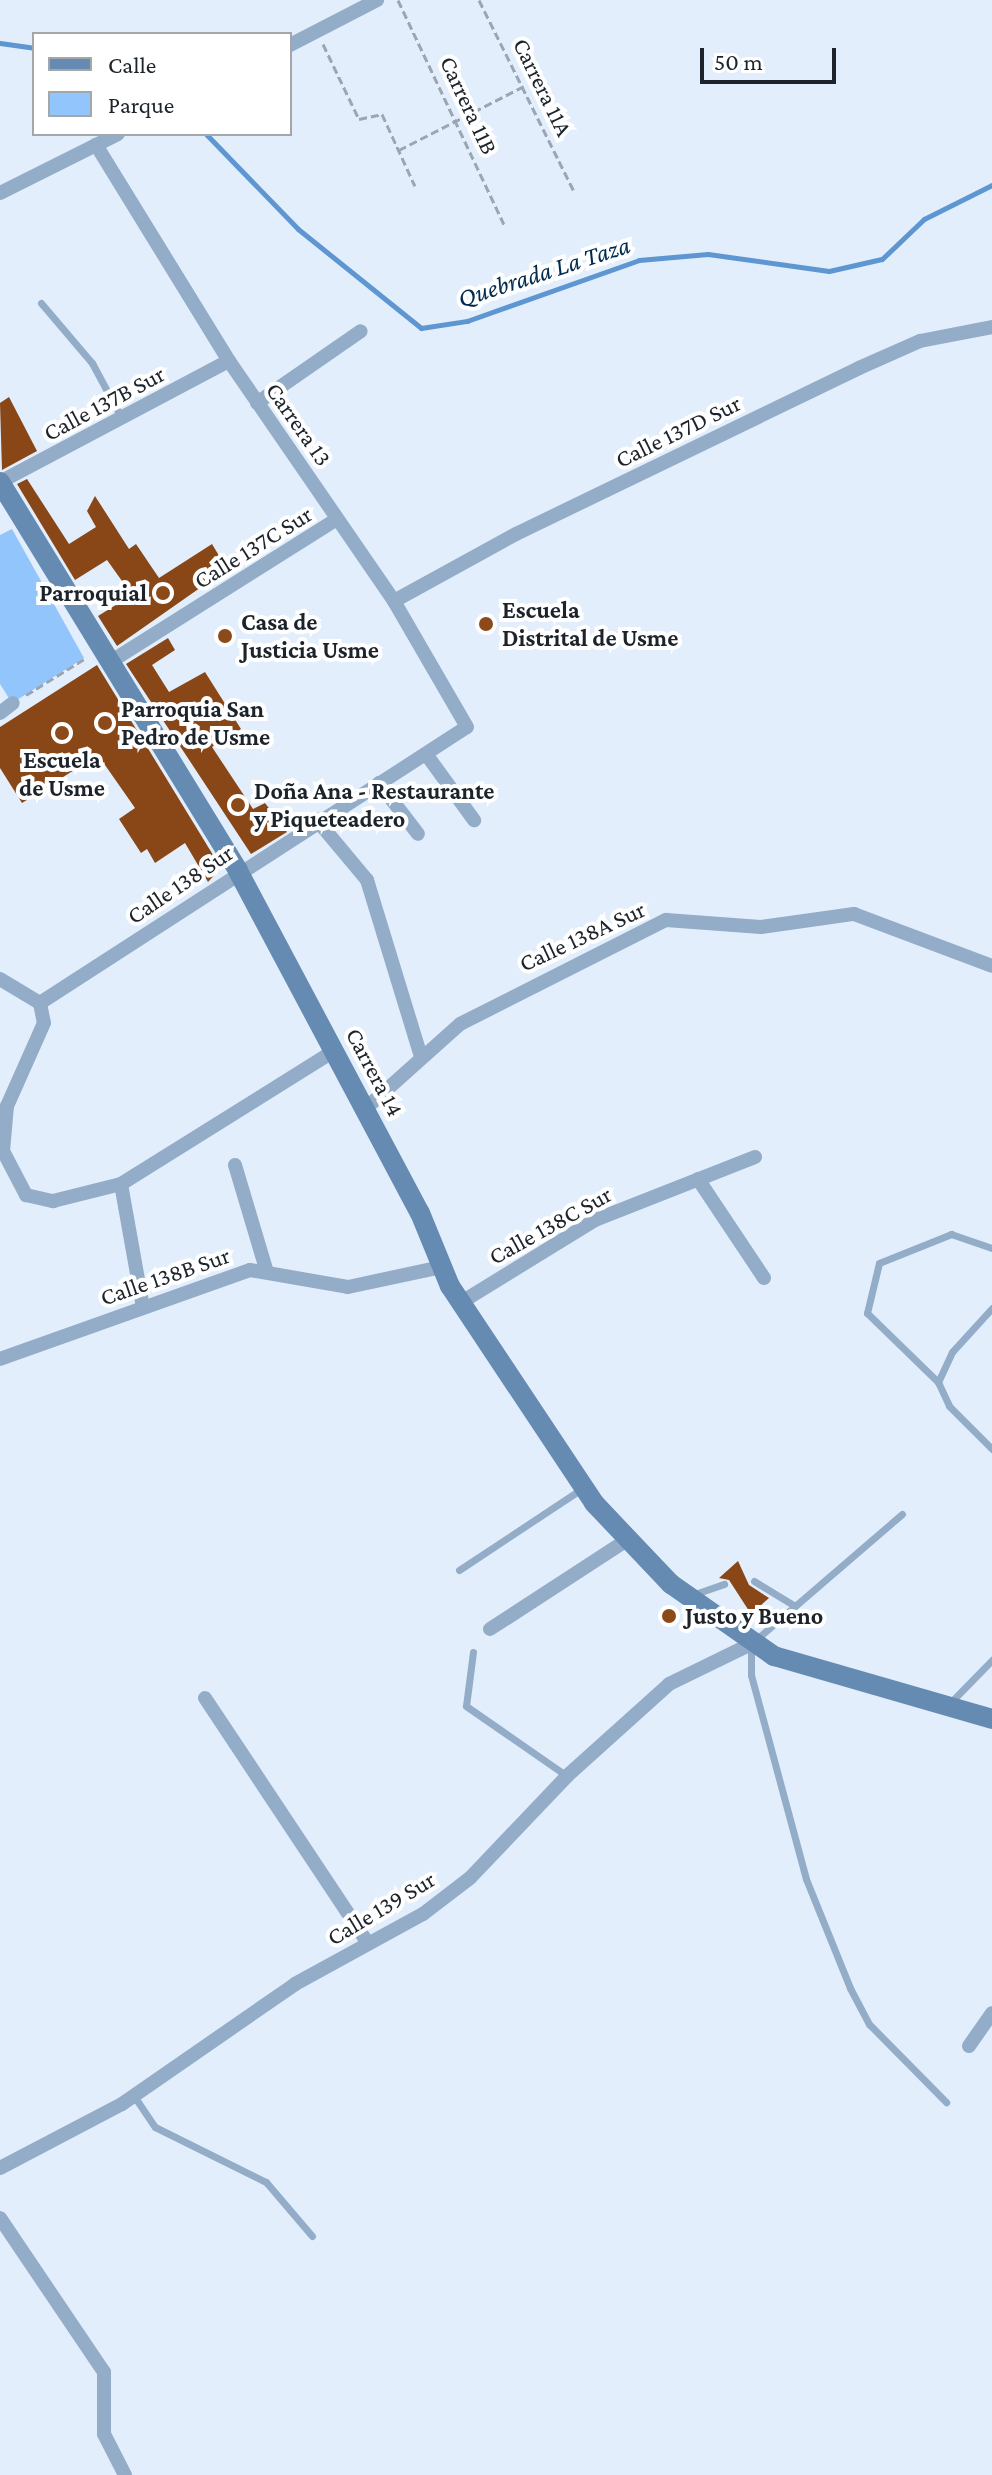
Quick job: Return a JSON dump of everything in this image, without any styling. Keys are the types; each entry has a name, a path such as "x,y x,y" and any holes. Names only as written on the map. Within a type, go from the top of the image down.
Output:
{"street":[{"path":"292,44 377,0"},
{"path":"0,193 114,136"},
{"name":"Carrera 13","path":"96,145 229,361 394,601 467,727"},
{"name":"Calle 137D Sur","path":"394,601 516,534 859,368 920,341 992,327"},
{"path":"257,403 361,331"},
{"name":"Calle 137B Sur","path":"0,482 229,361"},
{"name":"Carrera 14","path":"0,482 238,871 365,1109 460,1303 583,1488 627,1540 687,1597 751,1644 844,1681 992,1719"},
{"name":"Calle 137C Sur","path":"106,656 337,519"},
{"path":"0,713 13,703"},
{"name":"Calle 138 Sur","path":"40,1003 316,819 467,727"},
{"path":"426,754 474,820"},
{"path":"379,783 418,834"},
{"path":"316,819 367,880 421,1057"},
{"name":"Calle 138A Sur","path":"365,1109 421,1057 508,995 666,920 761,927 854,914 992,966"},
{"path":"0,979 40,1003 44,1023 7,1106 1,1151 26,1195 53,1201 121,1184 334,1051"},
{"name":"Calle 138C Sur","path":"460,1303 595,1220 755,1157"},
{"path":"235,1165 266,1269"},
{"path":"698,1179 764,1278"},
{"path":"121,1184 143,1307"},
{"name":"Calle 138B Sur","path":"0,1359 143,1307 266,1269 348,1287 441,1267"},
{"path":"490,1629 627,1540"},
{"name":"Calle 139 Sur","path":"0,2168 134,2096 367,1942 423,1914 470,1878 567,1776 669,1684 751,1644"},
{"path":"205,1698 367,1942"},
{"path":"969,2046 992,2013"},
{"path":"0,2218 104,2372 104,2434 125,2475"}],"lane":[{"path":"41,303 92,363 123,418"},
{"path":"992,1248 951,1234 879,1263 867,1313 938,1382 949,1406 992,1449"},
{"path":"938,1382 952,1352 992,1308"},
{"path":"459,1570 583,1488"},
{"path":"902,1514 751,1644 754,1686 806,1879 850,1988 869,2024 946,2102"},
{"path":"754,1581 795,1606"},
{"path":"687,1597 724,1584"},
{"path":"473,1652 466,1706 567,1776"},
{"path":"948,1706 992,1660"},
{"path":"134,2096 155,2127 266,2182 312,2236"}],"path":[{"name":"Carrera 11B","path":"398,0 458,121 505,226"},
{"name":"Carrera 11A","path":"479,0 574,191"},
{"path":"317,31 359,119 382,114 415,186"},
{"path":"399,150 524,86"},
{"path":"13,703 106,656"}],"green space":[{"path":"12,529 84,658 12,703 0,684 0,535"}],"building":[{"path":"9,397 37,451 2,470 0,403"},
{"path":"27,479 69,544 96,527 87,511 95,496 129,549 136,544 159,578 212,544 227,569 117,646 98,616 132,595 107,560 75,580 17,484"},
{"path":"168,638 175,650 152,665 169,692 205,672 241,729 212,747 253,809 265,803 287,832 251,854 126,664"},
{"path":"97,665 221,868 208,882 185,843 155,863 147,849 141,853 119,819 135,808 98,755 22,803 0,768 0,727"},
{"path":"738,1561 749,1585 769,1598 751,1614 729,1580 719,1578"}],"waterway":[{"name":"Quebrada La Taza","path":"0,43 32,48"},
{"name":"Quebrada La Taza","path":"208,136 298,229 421,328 467,321 639,260 708,254 829,271 882,259 924,219 992,185"}],"place":[{"name":"Parroquial","path":"163,593"},
{"name":"Escuela Distrital de Usme","path":"486,624"},
{"name":"Casa de Justicia Usme","path":"225,636"},
{"name":"Parroquia San Pedro de Usme","path":"105,723"},
{"name":"Escuela de Usme","path":"62,733"},
{"name":"Doña Ana - Restaurante y Piqueteadero","path":"238,805"},
{"name":"Justo y Bueno","path":"669,1616"}]}
